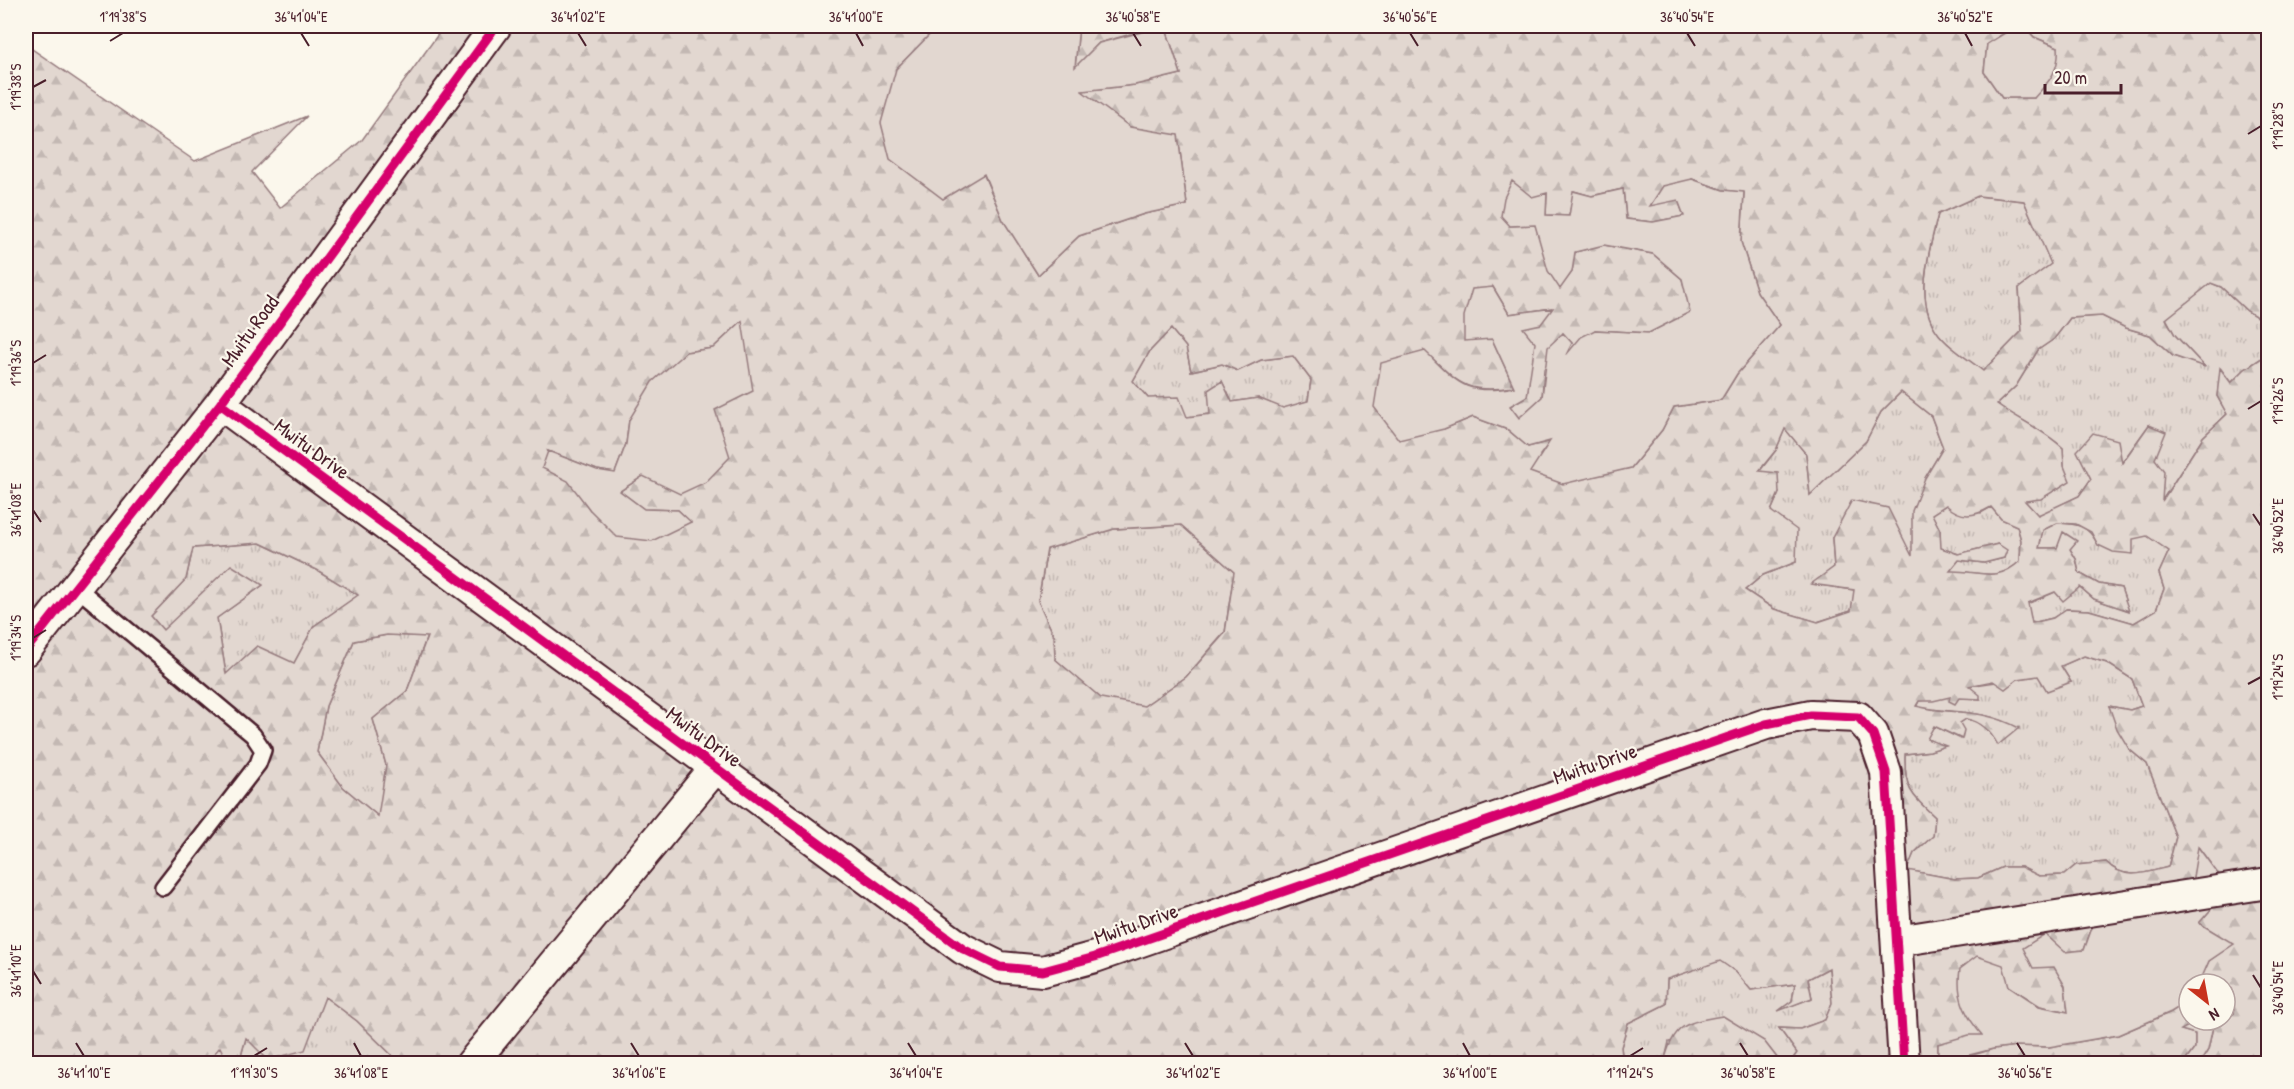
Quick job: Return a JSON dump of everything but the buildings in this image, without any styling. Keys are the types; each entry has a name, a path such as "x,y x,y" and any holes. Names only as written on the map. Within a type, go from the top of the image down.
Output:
{"street":[{"name":"Mwitu Road","path":"26,650 220,404 495,26"},
{"name":"Mwitu Drive","path":"220,404 963,949 1000,968 1043,971 1095,957 1766,724 1811,715 1858,717 1873,734 1886,772 1904,1064"},
{"path":"471,1064 715,768"},
{"path":"1897,941 2268,883"}],"lane":[{"path":"76,587 254,735 263,750 258,764 163,887"}],"green space":[{"path":"444,26 938,26 896,69 983,173 1003,220 1038,275 1079,236 1144,214 1187,205 1178,136 1130,127 1081,91 1135,85 1181,74 1165,26 2008,26 2008,31 1987,44 1984,72 2002,98 2034,98 2058,47 2034,37 2024,26 2268,26 2268,324 2247,311 2221,287 2211,283 2166,319 2175,335 2205,367 2173,356 2150,335 2126,328 2102,316 2070,318 2054,339 2038,350 2016,386 1997,404 2047,435 2063,448 2064,466 2070,481 2041,499 2025,501 2038,515 2079,496 2091,479 2077,451 2093,433 2118,440 2122,463 2149,425 2166,432 2155,459 2164,471 2162,501 2203,437 2227,414 2217,396 2220,368 2231,383 2245,369 2268,354 2268,897 2263,899 2268,906 2268,1063 2200,1063 2208,1050 2212,1032 2237,1032 2237,972 2204,972 2209,961 2233,944 2199,923 2229,889 2199,848 2192,883 2103,897 2084,950 2065,952 2054,966 2065,986 2068,1012 2040,1006 2009,986 1983,1036 1938,1044 1938,1063 1790,1063 1797,1053 1779,1028 1800,1029 1825,1020 1832,1003 1829,968 1808,979 1812,998 1778,1011 1792,1001 1795,984 1751,990 1736,972 1720,961 1667,979 1666,1004 1628,1023 1621,1047 1623,1063 400,1063 357,1021 325,997 305,1050 268,1060 246,1038 239,1063 228,1063 220,1047 206,1063 26,1063 26,45 195,161 307,116 252,172 280,208 362,140","holes":["1692,179 1723,190 1744,193 1741,242 1757,292 1780,325 1737,374 1721,400 1674,407 1662,430 1631,468 1602,473 1540,455 1551,441 1528,447 1508,430 1473,417 1444,429 1424,351 1446,372 1464,384 1484,389 1514,387 1492,339 1493,287 1509,314 1552,308 1523,328 1530,373 1527,396 1510,406 1519,418 1542,397 1544,369 1563,333 1572,343 1562,359 1595,330 1649,333 1691,312 1682,279 1653,254 1604,245 1575,252 1572,272 1560,288 1535,225 1510,226 1547,194 1546,215 1569,216 1574,191 1591,196 1623,189 1626,219 1653,222 1684,216 1678,200","1978,196 2024,201 2051,264 2019,288 2022,331 1983,371 1943,339 1933,326 1927,311 1925,279 1938,214","741,322 715,410 643,476 620,491 644,509 678,510 690,522 590,510 548,451 597,470 615,473 626,444 629,420 686,352 713,348","1171,329 1186,347 1191,371 1222,364 1238,371 1261,360 1293,356 1311,380 1308,401 1283,408 1258,398 1232,402 1222,381 1208,390 1210,414 1187,417 1179,397 1148,398 1133,381 1150,351","1901,392 1931,416 1943,448 1925,478 1912,511 1912,556 1888,508 1852,500 1832,538 1834,567 1811,584 1854,590 1851,611 1818,622 1774,609 1745,590 1763,575 1796,562 1797,530 1771,511 1779,493 1778,473 1759,471 1776,450 1785,429 1806,454 1810,495 1866,441 1881,412","1946,505 1957,513 1968,515 1991,507 2001,519 2017,526 2021,540 2020,561 2011,568 1995,574 1950,571 1959,560 1984,563 2004,558 2007,550 1998,544 1958,554 1941,548 1940,530 1932,514","2057,523 2076,524 2091,532 2098,545 2113,552 2133,554 2133,539 2147,536 2169,551 2159,573 2164,589 2156,610 2134,623 2089,610 2066,609 2053,618 2032,623 2028,603 2055,592 2063,601 2080,587 2094,599 2129,611 2121,588 2099,584 2079,573 2076,559 2070,549 2077,541 2063,532 2057,548 2039,548 2043,530","1181,525 1234,572 1225,633 1186,677 1144,706 1101,698 1055,659 1054,636 1038,601 1047,549 1114,529","260,543 317,570 358,595 314,626 294,663 257,646 226,674 217,618 263,585 231,565 163,630 151,616 186,579 193,548","387,635 427,637 407,691 373,719 386,765 378,816 343,787 317,752 326,706 354,641","2084,656 2107,663 2132,679 2142,706 2130,710 2109,706 2117,729 2129,749 2147,764 2176,837 2168,867 2127,874 2106,862 2076,865 2064,875 2039,876 2021,867 2003,867 1978,878 1955,879 1907,870 1914,853 1933,836 1935,817 1910,790 1907,783 1905,754 1930,751 1946,746 1927,739 1934,726 1962,739 1964,730 1960,723 1966,719 1972,720 1985,728 1998,745 2019,728 2005,721 1980,714 1916,706 1919,701 1950,697 1949,701 1955,704 1959,698 1980,699 1980,695 1969,686 1993,681 2005,689 2018,679 2038,676 2047,691 2071,682 2061,666"]},
{"path":"938,26 1079,26 1075,67 1099,43 1165,26 1181,74 1135,85 1082,91 1130,127 1178,135 1187,205 1144,214 1079,236 1038,275 1003,220 984,174 943,199 890,159 881,123 896,69"},
{"path":"1079,26 1160,26 1099,43 1075,68"},
{"path":"2008,26 2024,26 2034,37 2058,47 2055,69 2034,98 2002,98 1984,72 1987,44 2008,31"},
{"path":"1692,179 1723,190 1744,192 1741,242 1757,292 1780,325 1737,374 1721,400 1674,407 1662,430 1631,468 1563,484 1530,472 1550,441 1528,447 1508,430 1473,417 1444,429 1399,440 1374,407 1381,363 1425,351 1455,379 1473,388 1484,390 1514,387 1492,339 1464,341 1464,316 1472,289 1493,287 1509,314 1553,308 1541,324 1523,328 1535,343 1527,396 1510,406 1519,418 1542,397 1548,347 1563,333 1572,343 1566,355 1581,337 1595,330 1649,333 1690,312 1682,279 1653,254 1604,245 1575,252 1572,272 1560,289 1548,271 1535,225 1510,226 1501,216 1504,198 1512,181 1532,197 1547,193 1546,215 1569,216 1573,191 1592,196 1623,189 1626,219 1653,222 1684,216 1678,200 1650,206 1663,186"},
{"path":"1978,196 2024,201 2052,264 2019,288 2022,331 1983,371 1957,352 1933,326 1927,311 1925,295 1927,262 1938,214"},
{"path":"2211,283 2221,287 2247,311 2268,324 2268,354 2245,369 2231,383 2221,369 2217,396 2227,414 2203,437 2161,502 2149,425 2121,464 2078,451 2091,479 2079,496 2038,516 2025,501 2064,466 2063,448 2047,435 1997,404 2016,386 2038,350 2054,339 2070,318 2102,316 2126,328 2150,335 2173,356 2204,366 2175,335 2166,318"},
{"path":"742,321 753,391 715,410 730,457 706,482 680,494 643,476 620,491 644,509 678,510 691,522 652,541 617,537 590,510 568,481 542,468 548,451 597,470 615,473 626,444 629,420 652,382 686,352 713,348"},
{"path":"1171,329 1186,347 1191,371 1222,364 1238,371 1261,360 1293,356 1311,380 1308,401 1282,409 1258,398 1232,402 1222,381 1211,414 1187,417 1148,398 1133,381 1150,351"},
{"path":"1901,392 1931,416 1943,448 1925,478 1912,558 1832,538 1834,567 1812,584 1855,590 1851,611 1817,622 1774,609 1745,590 1763,575 1796,562 1771,511 1779,493 1759,472 1776,450 1785,428 1806,454 1810,495 1866,441 1881,412"},
{"path":"1946,505 1981,513 1991,507 2001,519 2017,526 2021,540 2020,561 2011,568 1995,574 1949,572 1959,560 1984,563 2004,558 1998,544 1959,554 1940,548 1940,530 1931,513"},
{"path":"2057,523 2082,527 2090,533 2098,545 2147,535 2169,551 2159,573 2164,589 2156,611 2134,623 2089,610 2067,609 2053,618 2032,623 2027,604 2055,592 2080,587 2094,599 2128,610 2121,588 2099,584 2079,573 2076,559 2070,549 2076,541 2064,533 2058,548 2039,548 2043,530"},
{"path":"1181,525 1234,572 1225,632 1186,677 1144,706 1101,699 1055,659 1054,636 1038,601 1047,549 1114,529"},
{"path":"260,543 317,570 359,595 314,626 294,663 226,674 217,618 263,585 179,617 163,630 151,616 186,579 193,548"},
{"path":"387,635 427,636 407,691 373,719 386,765 379,817 343,787 317,752 326,706 354,641"},
{"path":"2084,656 2107,663 2132,679 2142,706 2130,710 2109,706 2129,749 2147,764 2176,837 2168,867 2127,874 2106,862 2076,865 2064,875 2039,876 2021,867 2003,867 1978,878 1955,879 1906,870 1914,853 1933,836 1935,817 1910,790 1907,783 1905,754 1930,751 1945,746 1926,739 1934,726 1961,739 1960,723 1966,719 1975,721 1990,732 2018,729 2006,722 1981,715 1916,707 1919,701 1951,696 1980,699 1968,686 2038,676 2071,682 2061,666"},
{"path":"2198,847 2229,889 2199,923 2234,944 2209,961 2204,972 2177,972 2177,1008 2118,1035 2049,1047 2016,1046 1993,1049 1938,1063 1938,1044 1969,1035 1982,1035 1966,1012 1959,988 1960,969 1977,956 2003,965 2009,986 2039,1006 2068,1012 2065,986 2054,967 2033,968 2023,948 2045,934 2065,952 2084,950 2103,897 2192,883"},
{"path":"1720,960 1736,972 1751,990 1795,984 1792,1001 1781,1009 1812,998 1808,979 1829,968 1832,1003 1825,1020 1800,1029 1779,1028 1797,1053 1790,1063 1781,1063 1764,1041 1744,1030 1669,1042 1664,1063 1623,1063 1621,1047 1628,1023 1666,1004 1667,979"},
{"path":"325,997 357,1021 400,1063 239,1064 246,1037"},
{"path":"2177,1007 2177,1032 2195,1034 2195,1048 2184,1063 1944,1064 1993,1049 2016,1046 2049,1047 2118,1035"},
{"path":"1723,1016 1764,1041 1781,1063 1664,1063 1672,1040 1683,1027 1699,1020"},
{"path":"2188,1032 2212,1032 2208,1050 2200,1063 2184,1063 2195,1048 2195,1034"},
{"path":"220,1046 228,1063 206,1063"}],"cycle path":[{"path":"26,650 220,404 496,26"},
{"path":"220,404 963,949 1000,967 1043,971 1095,957 1766,724 1811,715 1858,717 1873,734 1886,772 1904,1064"}]}
